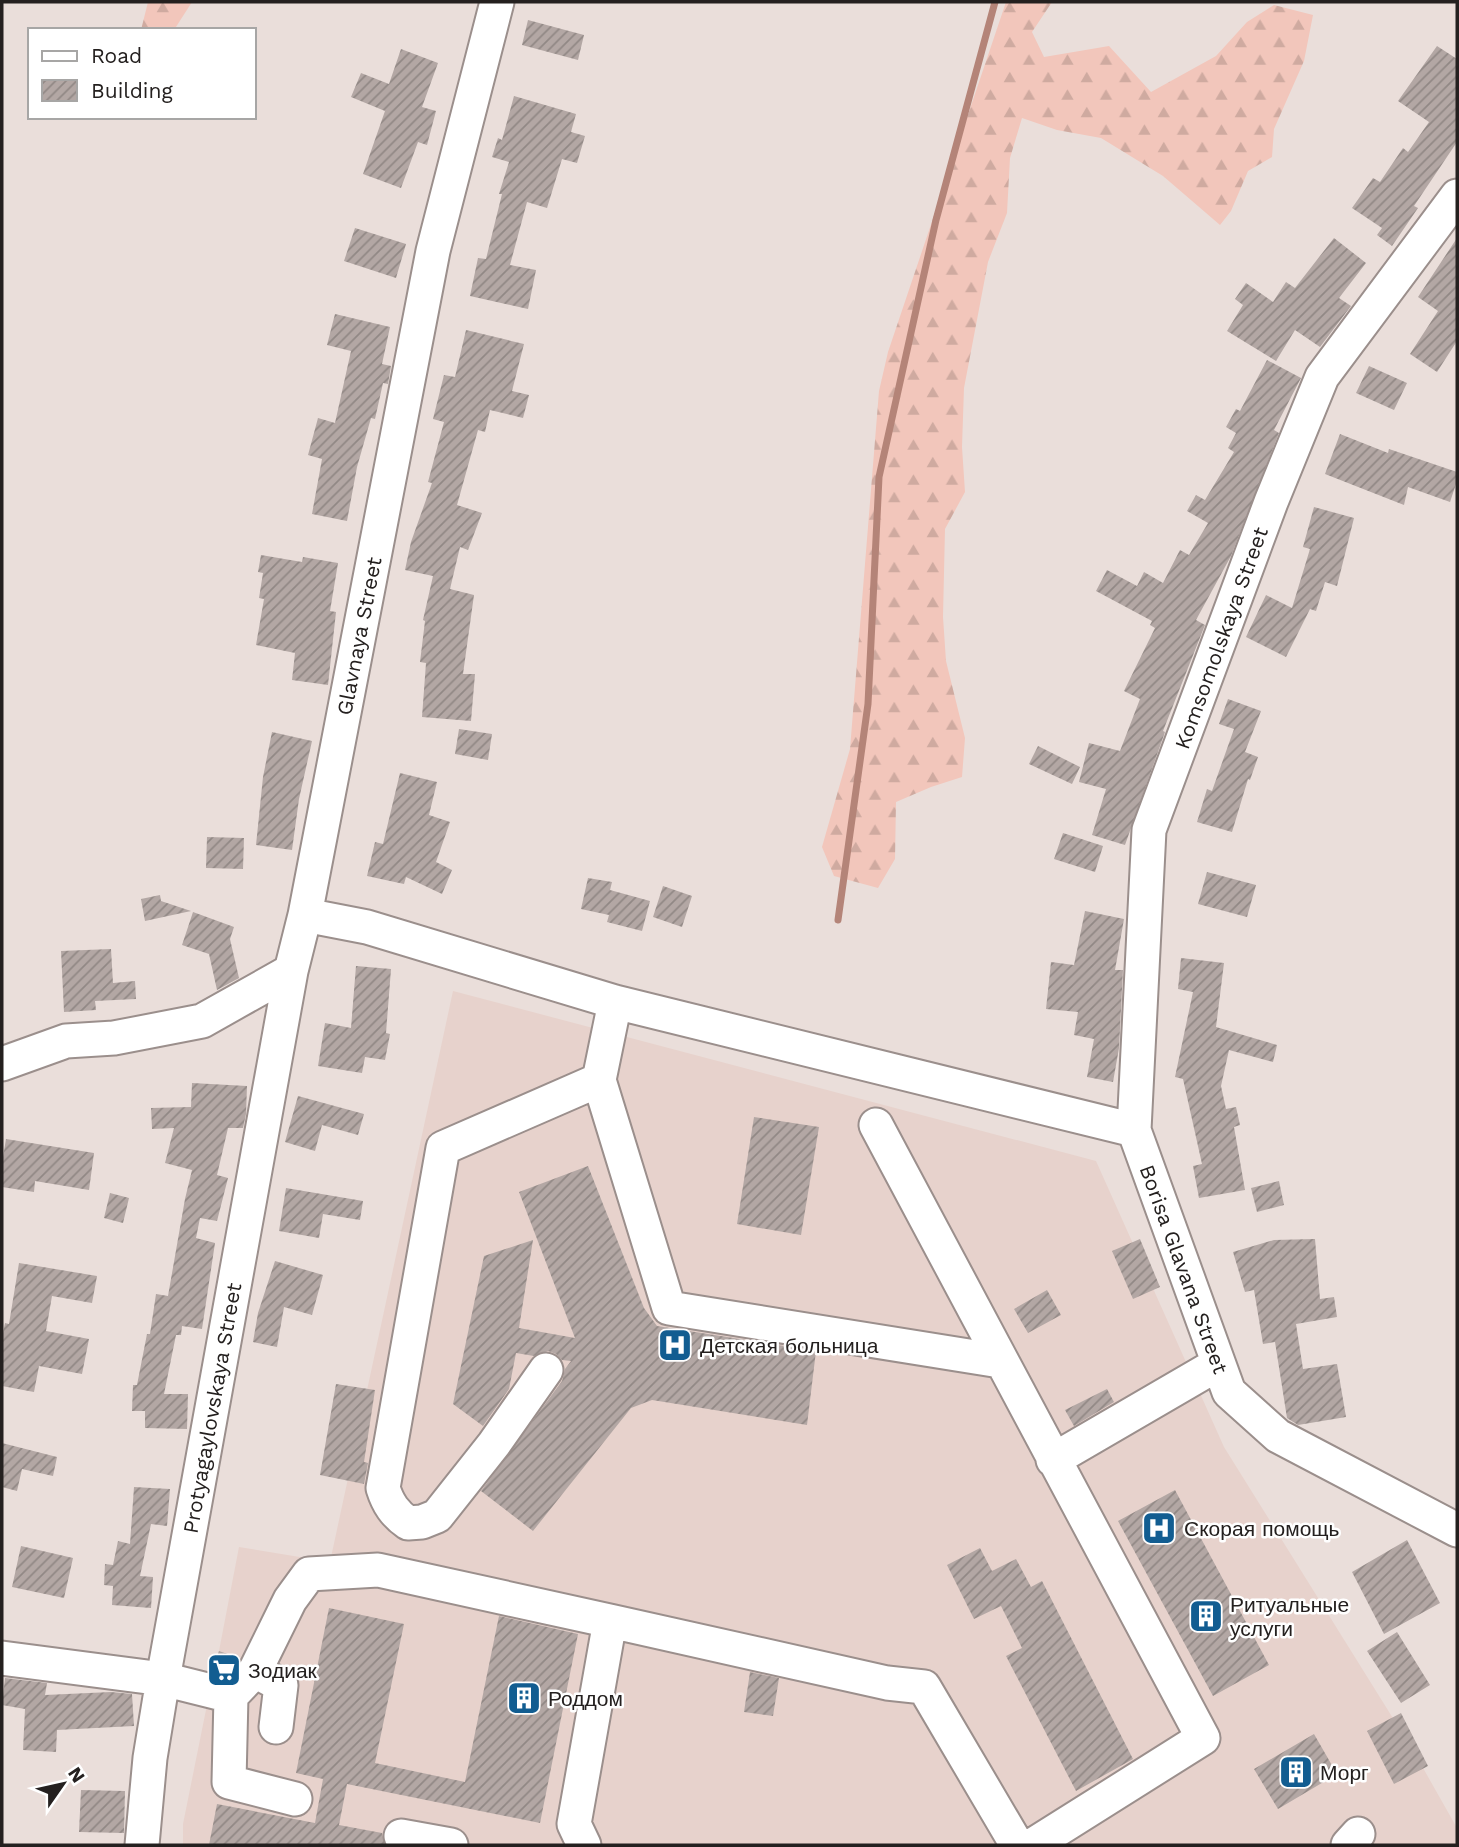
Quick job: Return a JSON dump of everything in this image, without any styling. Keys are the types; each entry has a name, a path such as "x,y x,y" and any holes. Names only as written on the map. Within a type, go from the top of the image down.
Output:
{"street":[{"name":"Glavnaya Street","path":"291,971 306,915 433,251 497,2"},
{"name":"Komsomolskaya Street","path":"1134,1130 1149,830 1271,502 1322,377 1457,196"},
{"path":"306,915 367,927 615,1002 1134,1130"},
{"path":"2,1064 66,1041 114,1038 202,1021 291,971"},
{"name":"Protyagaylovskaya Street","path":"142,1845 150,1758 163,1679 291,971"},
{"path":"615,1002 599,1080 669,1308 1000,1361"},
{"path":"546,1370 494,1444 437,1516 408,1524 398,1516 387,1503 383,1488 443,1148 599,1080"},
{"path":"876,1125 1203,1738 1033,1845"},
{"name":"Borisa Glavana Street","path":"1134,1130 1229,1392 1278,1436 1457,1530"},
{"path":"1053,1460 1219,1364"},
{"path":"295,1799 229,1782 231,1696 255,1671 290,1601 309,1574 378,1570 887,1683 925,1687 1017,1845"},
{"path":"584,1845 574,1824 610,1621"},
{"path":"2,1658 163,1679 231,1696"},
{"path":"255,1671 281,1685 276,1727"},
{"path":"401,1836 451,1845"}],"shaded area":[{"path":"453,991 1096,1161 1224,1447 1414,1752 1457,1828 1457,1845 183,1845 183,1824 210,1690 209,1682 219,1651 239,1547 330,1562"}],"green space":[{"path":"148,2 192,2 175,28 142,28"},
{"path":"1006,2 1052,2 1032,32 1044,57 1109,46 1151,92 1216,56 1247,22 1274,5 1313,15 1304,61 1274,129 1272,157 1248,171 1231,211 1220,225 1163,176 1101,138 1057,130 1022,118 1010,158 1007,213 988,262 964,388 962,447 965,492 945,529 943,617 946,661 965,738 962,777 896,802 895,859 878,888 834,876 822,847 850,749 879,391 888,352"}],"building":[{"path":"528,20 584,35 578,60 522,45"},
{"path":"1437,46 1457,59 1457,142 1414,206 1418,208 1392,246 1377,235 1382,228 1352,208 1373,178 1380,182 1403,148 1408,152 1429,122 1398,101"},
{"path":"401,49 438,63 422,107 436,111 427,145 418,142 401,188 363,174 385,111 351,97 361,73 389,84"},
{"path":"514,96 576,114 571,132 585,136 577,163 562,159 547,208 527,202 510,265 536,270 528,309 470,296 478,258 486,259 502,194 499,194 509,162 492,157 498,138 502,140"},
{"path":"355,228 406,244 396,278 344,261"},
{"path":"1334,238 1366,263 1339,298 1351,306 1320,347 1295,330 1276,361 1227,331 1243,305 1235,299 1246,283 1273,302 1286,282 1295,288"},
{"path":"1457,238 1457,341 1437,372 1410,354 1438,311 1418,297"},
{"path":"335,314 390,327 382,364 391,366 388,384 383,383 375,419 371,418 357,467 347,521 312,514 322,459 308,455 318,418 335,423 351,351 327,345"},
{"path":"466,330 524,344 512,391 529,395 523,418 490,410 485,432 478,430 457,505 482,513 468,550 460,547 450,589 474,595 463,674 475,674 471,721 422,717 426,663 420,662 423,620 433,576 405,570 411,542 432,483 428,482 444,422 433,419 444,375 455,377"},
{"path":"1267,360 1301,378 1274,430 1279,433 1231,556 1196,620 1205,625 1163,731 1165,732 1125,845 1092,835 1106,789 1079,782 1089,743 1120,751 1140,699 1124,691 1155,628 1150,625 1152,621 1096,591 1107,570 1137,586 1144,572 1163,583 1180,550 1189,555 1208,523 1187,511 1196,495 1205,500 1234,452 1228,448 1236,433 1226,427 1236,409 1240,411"},
{"path":"1369,366 1407,383 1394,410 1356,393"},
{"path":"1340,434 1388,453 1389,449 1457,472 1450,502 1408,487 1404,505 1325,474"},
{"path":"1314,507 1354,518 1337,586 1325,582 1316,611 1310,609 1286,657 1246,637 1266,595 1292,608 1310,549 1303,547"},
{"path":"261,555 302,562 303,557 338,563 330,611 336,612 328,685 292,680 295,653 256,645 264,599 259,598 263,573 258,572"},
{"path":"1228,699 1261,711 1245,752 1258,757 1250,780 1248,779 1232,832 1197,822 1207,789 1212,791 1234,729 1219,724"},
{"path":"459,729 492,734 488,760 455,754"},
{"path":"272,732 312,741 299,799 292,850 256,845 263,777"},
{"path":"1038,746 1080,767 1072,784 1029,764"},
{"path":"400,773 437,782 429,815 450,822 436,862 452,870 442,894 406,877 404,884 367,876 375,842 383,844"},
{"path":"1063,833 1103,846 1095,872 1054,859"},
{"path":"207,837 244,838 243,869 206,868"},
{"path":"1207,872 1256,885 1247,917 1198,904"},
{"path":"588,878 612,882 610,890 650,901 642,931 607,922 609,915 581,909"},
{"path":"663,886 692,896 682,927 653,917"},
{"path":"160,895 161,901 191,911 145,921 141,899"},
{"path":"1085,911 1124,919 1115,970 1123,970 1119,1048 1113,1082 1087,1077 1094,1039 1074,1035 1078,1012 1046,1009 1051,962 1074,965"},
{"path":"193,912 234,927 230,939 239,978 217,990 209,954 182,945"},
{"path":"111,949 113,983 135,981 136,999 95,1001 96,1010 64,1012 61,951"},
{"path":"1181,958 1224,963 1216,1027 1277,1045 1273,1062 1229,1050 1221,1086 1226,1109 1236,1107 1240,1125 1234,1127 1245,1190 1199,1198 1193,1166 1202,1164 1183,1079 1175,1077 1193,992 1178,989"},
{"path":"356,966 391,969 386,1033 390,1034 385,1060 365,1057 362,1073 318,1066 325,1023 351,1028"},
{"path":"192,1083 247,1086 246,1114 243,1128 228,1128 217,1175 228,1178 217,1221 200,1218 196,1238 215,1243 202,1329 182,1326 181,1335 176,1335 164,1394 188,1394 187,1429 145,1428 145,1411 132,1411 133,1385 137,1385 147,1334 150,1334 156,1294 168,1296 192,1170 165,1163 174,1128 152,1129 151,1108 191,1107"},
{"path":"298,1096 364,1114 358,1135 322,1125 315,1151 285,1142"},
{"path":"754,1117 819,1127 801,1235 737,1224"},
{"path":"6,1139 94,1153 89,1190 35,1181 34,1192 2,1187"},
{"name":"Детская больница","path":"588,1166 644,1308 657,1326 816,1351 807,1425 652,1400 631,1408 533,1531 481,1491 562,1381 565,1369 571,1361 562,1360 548,1351 534,1356 516,1353 509,1389 483,1426 453,1404 484,1256 533,1240 519,1328 575,1338 519,1192"},
{"path":"1279,1181 1284,1205 1257,1212 1251,1188"},
{"path":"286,1188 363,1201 360,1220 323,1214 319,1238 279,1231"},
{"path":"110,1193 129,1198 123,1223 104,1218"},
{"path":"1140,1239 1160,1287 1133,1299 1112,1251"},
{"path":"1315,1239 1320,1299 1334,1297 1337,1317 1296,1324 1303,1369 1337,1364 1346,1417 1298,1425 1287,1418 1275,1342 1263,1344 1254,1290 1245,1292 1233,1252 1274,1240"},
{"path":"275,1261 323,1275 312,1315 284,1307 277,1347 253,1342 258,1313"},
{"path":"19,1263 97,1276 92,1303 52,1296 46,1331 89,1339 82,1374 39,1366 34,1392 2,1386 2,1338 5,1323 9,1324"},
{"path":"1047,1290 1061,1315 1028,1333 1014,1309"},
{"path":"336,1384 375,1390 364,1462 368,1463 364,1484 320,1475"},
{"path":"1107,1389 1114,1402 1074,1426 1065,1410"},
{"path":"2,1443 57,1457 53,1476 22,1469 17,1491 2,1487"},
{"path":"134,1487 170,1489 167,1526 151,1524 140,1576 153,1577 151,1608 112,1605 113,1586 104,1585 105,1564 113,1565 118,1541 130,1544"},
{"name":"Ритуальные услуги","path":"1175,1490 1269,1665 1213,1696 1118,1521"},
{"path":"1407,1540 1440,1603 1384,1634 1352,1572"},
{"path":"21,1546 73,1558 64,1598 12,1587"},
{"path":"980,1548 992,1571 1016,1559 1031,1587 1042,1581 1133,1759 1076,1791 1006,1656 1022,1648 1001,1606 974,1619 947,1565"},
{"name":"Роддом","path":"329,1608 404,1624 375,1763 465,1782 499,1616 578,1634 540,1823 347,1784 339,1825 382,1833 385,1845 209,1845 217,1804 315,1823 323,1779 296,1773"},
{"path":"1397,1632 1430,1685 1401,1703 1367,1651"},
{"path":"219,1651 239,1658 225,1675 212,1671"},
{"path":"750,1672 779,1678 773,1716 744,1712"},
{"path":"5,1678 47,1683 45,1695 111,1692 132,1694 134,1726 57,1730 56,1752 23,1750 25,1709 2,1705"},
{"path":"1401,1713 1428,1766 1394,1784 1367,1731"},
{"name":"Морг","path":"1314,1734 1337,1774 1278,1809 1254,1769"},
{"path":"81,1790 125,1791 124,1833 79,1832"}],"waterway":[{"path":"838,920 868,704 879,477 936,220 995,2"}],"place":[{"name":"Детская больница","path":"675,1345"},
{"name":"Скорая помощь","path":"1159,1528"},
{"name":"Ритуальные услуги","path":"1206,1616"},
{"name":"Зодиак","path":"224,1670"},
{"name":"Роддом","path":"524,1698"},
{"name":"Морг","path":"1296,1772"}]}
